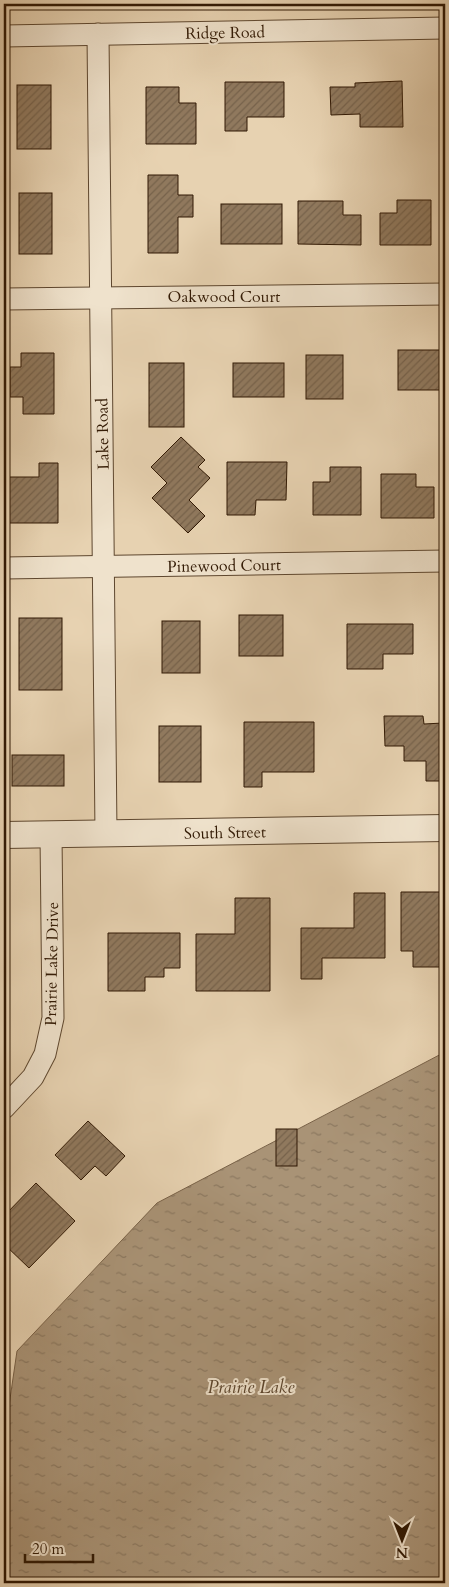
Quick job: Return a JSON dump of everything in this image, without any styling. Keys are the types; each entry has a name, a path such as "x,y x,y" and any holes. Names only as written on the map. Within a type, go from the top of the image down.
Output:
{"street":[{"name":"Ridge Road","path":"4,36 445,28"},
{"name":"Lake Road","path":"98,34 106,834"},
{"name":"Oakwood Court","path":"4,299 445,294"},
{"name":"Pinewood Court","path":"4,568 445,561"},
{"name":"South Street","path":"4,835 445,828"},
{"name":"Prairie Lake Drive","path":"4,1108 33,1078 46,1054 53,1018 51,835"}],"water":[{"name":"Prairie Lake","path":"445,1052 445,1583 4,1583 4,1440 17,1351 157,1203"}],"building":[{"path":"402,81 403,127 360,127 360,114 331,115 330,87 355,87 355,83"},
{"path":"225,82 284,82 284,117 247,117 247,131 225,131"},
{"path":"17,85 51,85 51,149 17,149"},
{"path":"146,87 179,87 179,103 196,103 196,144 146,144"},
{"path":"148,175 178,175 178,195 193,195 193,217 178,217 178,253 148,253"},
{"path":"19,193 52,193 52,254 19,254"},
{"path":"397,200 431,200 431,245 380,245 380,213 397,213"},
{"path":"298,201 343,201 343,215 361,215 361,245 298,244"},
{"path":"221,204 282,204 282,244 221,244"},
{"path":"398,350 441,350 441,390 398,390"},
{"path":"21,353 54,353 54,414 23,414 23,397 10,397 10,367 21,367"},
{"path":"306,355 343,355 343,399 306,399"},
{"path":"149,363 184,363 184,427 149,427"},
{"path":"233,363 284,363 284,397 233,397"},
{"path":"181,437 205,460 198,467 210,478 189,500 205,516 188,533 152,498 167,483 151,467"},
{"path":"227,462 287,462 286,500 256,500 255,515 227,515"},
{"path":"39,463 58,463 58,523 4,523 4,477 39,477"},
{"path":"330,467 361,467 361,515 313,515 313,482 330,482"},
{"path":"381,474 416,474 416,487 434,487 434,518 381,518"},
{"path":"239,615 283,615 283,656 239,656"},
{"path":"19,618 62,618 62,690 19,690"},
{"path":"162,621 200,621 200,673 162,673"},
{"path":"347,624 413,624 413,654 383,654 383,669 347,669"},
{"path":"384,716 423,716 424,724 443,723 444,781 426,781 426,761 404,761 404,746 385,746"},
{"path":"244,722 314,722 314,772 262,772 262,787 244,787"},
{"path":"159,726 201,726 201,782 159,782"},
{"path":"12,755 64,755 64,786 12,786"},
{"path":"401,892 443,892 442,914 445,914 445,967 413,967 413,951 401,951"},
{"path":"354,893 385,893 385,958 322,958 322,979 301,979 301,928 354,928"},
{"path":"235,898 270,898 270,991 196,991 196,934 235,934"},
{"path":"108,933 180,933 180,968 164,968 164,977 145,977 145,991 108,991"},
{"path":"88,1121 125,1156 106,1176 95,1166 81,1180 55,1155"},
{"path":"276,1129 297,1129 297,1166 276,1166"},
{"path":"36,1183 75,1221 29,1268 4,1244 4,1216"}]}
